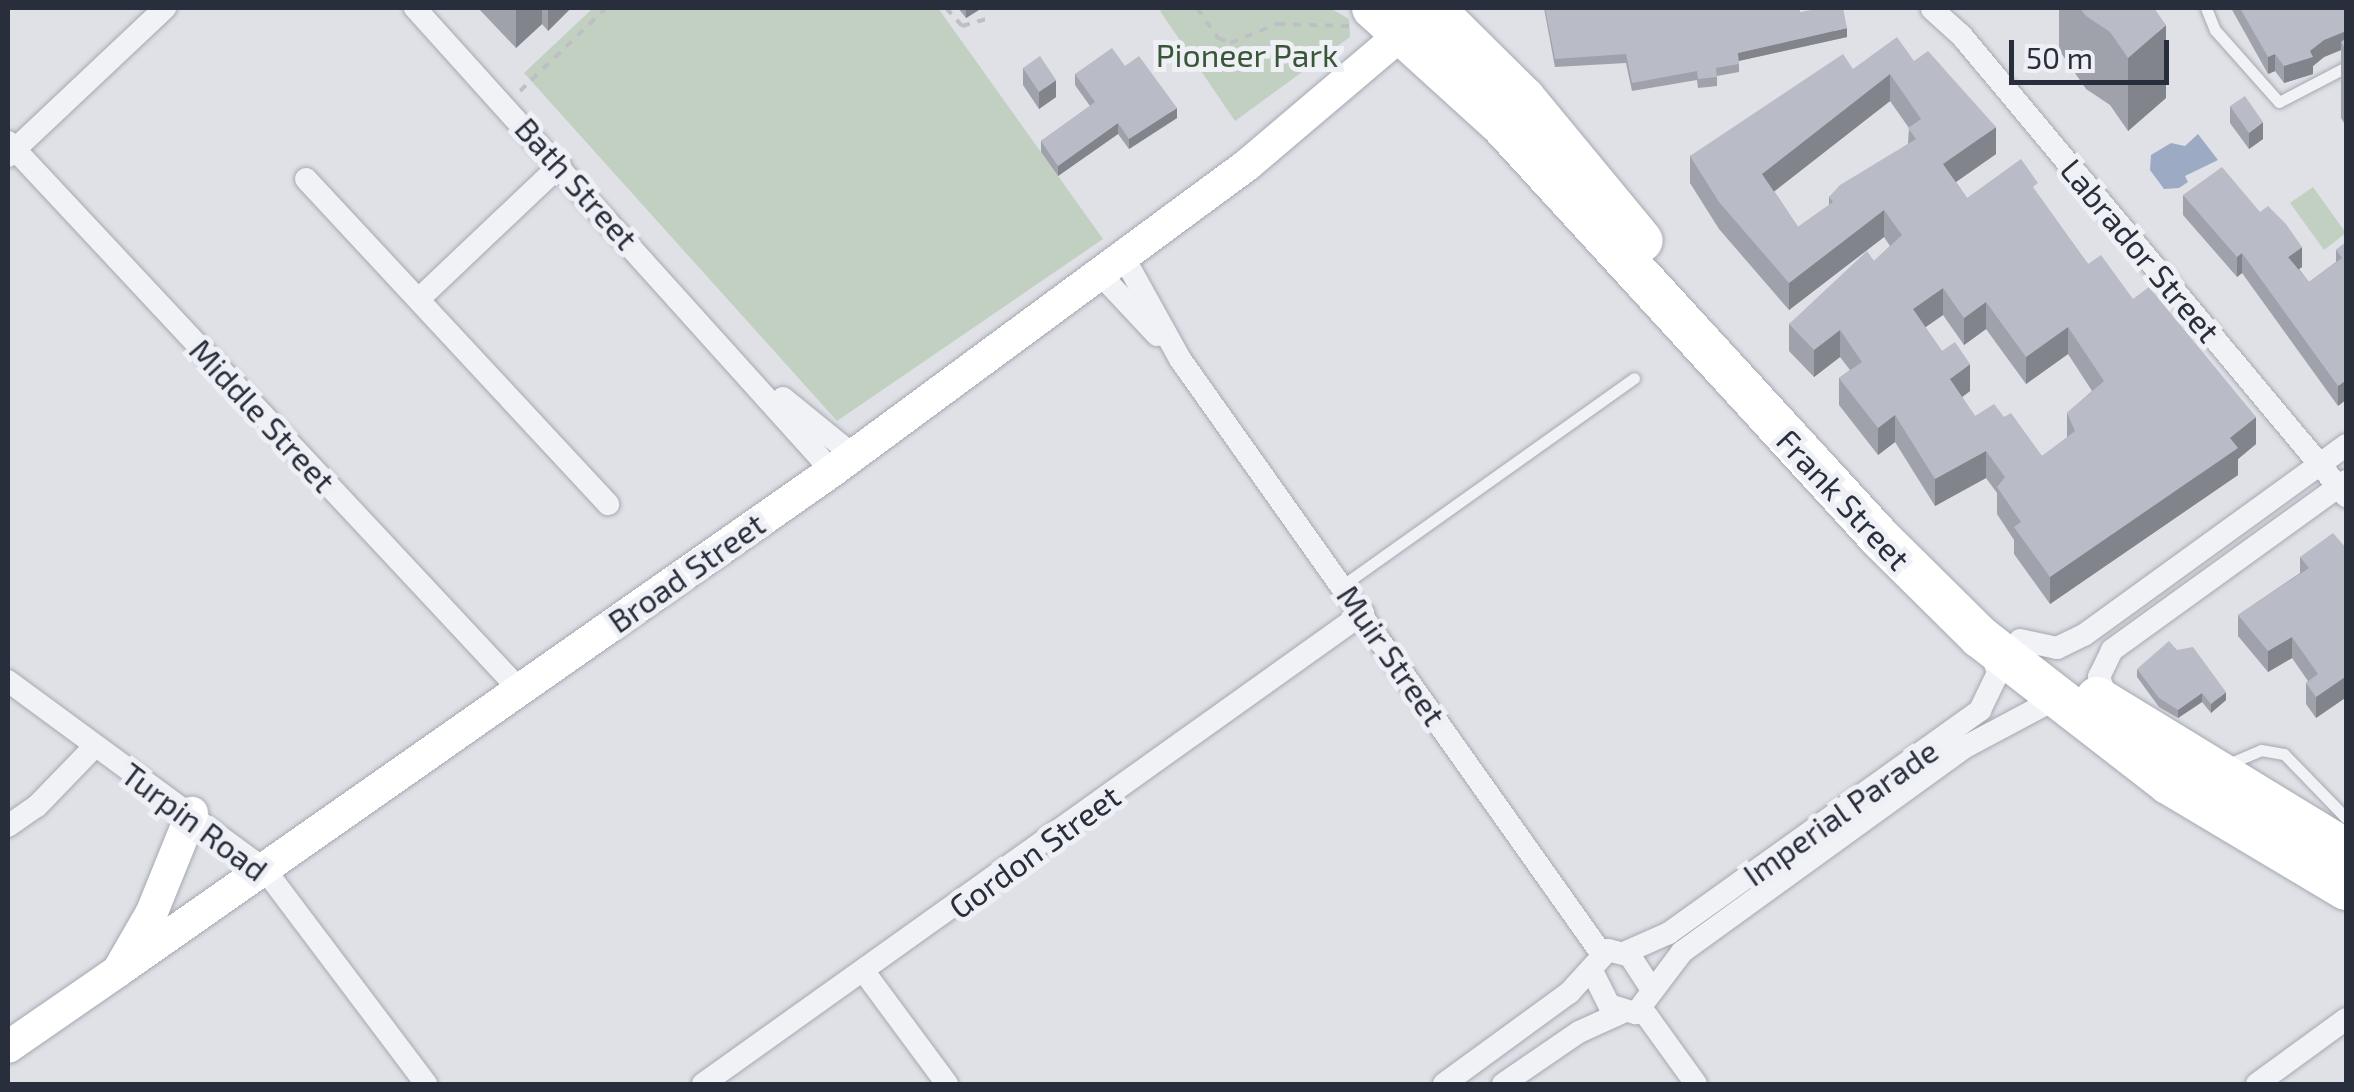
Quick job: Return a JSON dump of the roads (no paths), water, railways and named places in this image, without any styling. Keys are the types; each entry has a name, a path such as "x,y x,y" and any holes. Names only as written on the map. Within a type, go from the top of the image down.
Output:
{"highway":[{"name":"Frank Street","path":"1368,18 1423,16 1500,122 1880,538 2000,638 2346,850"},
{"name":"Frank Street","path":"2000,638 2066,710 2168,783 2346,889"}],"street":[{"path":"10,149 166,8"},
{"name":"Bath Street","path":"415,8 738,361 843,463"},
{"name":"Labrador Street","path":"1932,9 1961,35 2344,488"},
{"name":"Broad Street","path":"8,1047 843,463 1247,164 1380,80 1397,63 1423,16"},
{"name":"Middle Street","path":"10,149 518,688"},
{"path":"420,298 560,165"},
{"path":"306,179 608,504"},
{"name":"Muir Street","path":"1111,264 1363,613 1596,961 1600,994 1638,1004"},
{"path":"2000,638 2057,648 2084,635 2346,445"},
{"path":"2109,707 2099,677 2112,650 2344,488"},
{"name":"Gordon Street","path":"703,1084 865,973 1363,613"},
{"name":"Imperial Parade","path":"1503,1084 1579,1032 1638,1004 1682,952 1980,710 1998,673 2000,638"},
{"name":"Turpin Road","path":"8,680 265,870 426,1084"},
{"name":"Imperial Parade","path":"1596,961 1669,933 1967,746 2048,703 2066,710"},
{"path":"8,826 37,806 95,746"},
{"name":"Broad Street","path":"118,971 152,912 192,813"},
{"path":"1626,952 1638,1004 1696,1084"},
{"path":"1444,1084 1569,993 1596,961"},
{"path":"865,973 947,1084"},
{"path":"2257,1084 2346,1019"}],"lane":[{"path":"2206,8 2215,30 2272,99 2288,102 2346,67"},
{"path":"1343,585 1634,378"},
{"path":"2213,772 2261,750 2284,754 2346,818"}],"water":[{"path":"2198,134 2218,160 2185,176 2188,182 2179,188 2164,189 2150,170 2151,155 2171,143 2185,146"}],"park label":[{"name":"Pioneer Park","path":"1247,54"}]}
